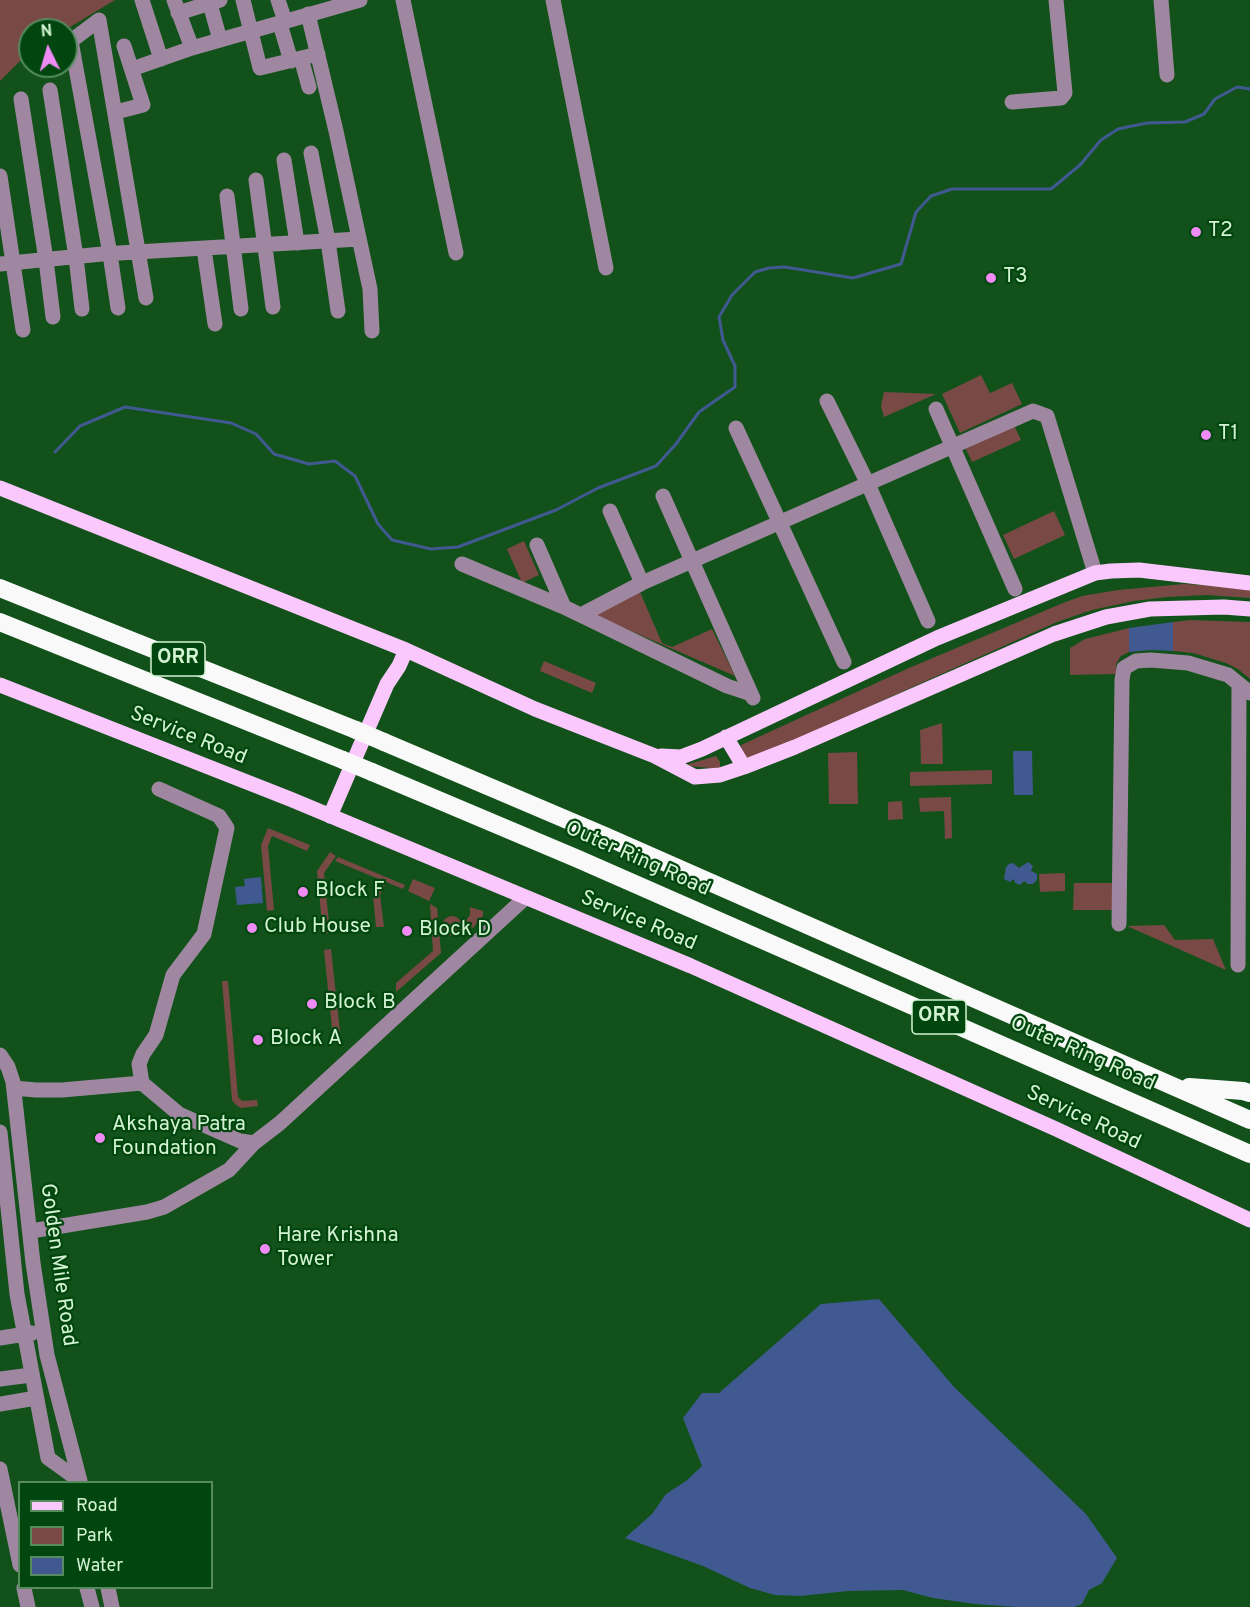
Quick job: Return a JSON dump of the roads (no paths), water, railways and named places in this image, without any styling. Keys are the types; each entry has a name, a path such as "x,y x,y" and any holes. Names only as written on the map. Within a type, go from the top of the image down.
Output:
{"highway":[{"name":"Outer Ring Road","path":"0,588 356,730 605,836 1250,1120"},
{"name":"Outer Ring Road","path":"0,622 343,760 578,859 1250,1154"},
{"path":"1174,1086 1243,1091 1250,1094"}],"main road":[{"path":"0,488 406,650 535,709 655,756 695,777 720,775 744,767 1054,634 1106,617 1150,609 1224,607 1250,609"},
{"path":"655,756 681,757 937,638 1095,573 1139,570 1250,583"},
{"path":"330,816 387,684 406,650"},
{"name":"Service Road","path":"0,685 330,816 691,966 1046,1124 1250,1220"},
{"path":"726,737 744,767"}],"street":[{"path":"142,0 161,59"},
{"path":"243,0 260,68 318,54"},
{"path":"278,0 283,23 309,87"},
{"path":"132,69 192,48 283,23 312,9 360,0"},
{"path":"403,0 456,253"},
{"path":"553,0 606,268"},
{"path":"1012,102 1060,98 1065,93 1056,0"},
{"path":"1161,0 1167,75"},
{"path":"192,48 176,6 213,1 220,40"},
{"path":"312,9 318,54 370,289 372,331"},
{"path":"118,308 71,41 99,20 146,298"},
{"path":"116,112 143,105 124,46"},
{"path":"50,90 82,309"},
{"path":"21,99 53,317"},
{"path":"311,153 328,241 338,311"},
{"path":"284,160 297,243"},
{"path":"0,176 6,264 23,330"},
{"path":"256,180 273,307"},
{"path":"226,196 241,309"},
{"path":"6,264 110,254 360,239"},
{"path":"204,249 216,324"},
{"path":"827,401 868,484 928,621"},
{"path":"936,409 1015,589"},
{"path":"581,615 642,583 1033,411 1047,416 1095,573"},
{"path":"736,428 844,662"},
{"path":"462,564 564,607 754,698 663,496"},
{"path":"610,511 642,583"},
{"path":"537,545 564,607"},
{"path":"1119,924 1124,668 1136,661 1169,661 1211,669 1228,675 1244,688 1238,965"},
{"path":"159,789 219,816 226,828 204,934 173,975 156,1035 139,1064 142,1083 179,1114 240,1141 254,1143"},
{"path":"31,1232 164,1207 229,1170 254,1143 280,1123 525,898"},
{"name":"Golden Mile Road","path":"0,1055 8,1066 14,1088 43,1331 80,1481"},
{"path":"14,1088 62,1090 142,1083"},
{"name":"Golden Mile Road","path":"0,1132 14,1273 23,1334 48,1458 79,1481"},
{"path":"0,1282 14,1273"},
{"path":"0,1338 43,1331"},
{"path":"0,1379 31,1375"},
{"path":"0,1404 36,1398"},
{"path":"0,1469 15,1522 18,1548"},
{"path":"24,1589 28,1607"},
{"path":"88,1589 92,1607"},
{"path":"108,1589 112,1607"}],"water":[{"path":"1173,622 1173,651 1129,652 1129,628"},
{"path":"1013,751 1032,751 1033,795 1014,795"},
{"path":"1028,862 1033,866 1031,871 1037,874 1037,880 1033,884 1024,881 1020,885 1015,883 1014,879 1010,882 1004,879 1006,867 1009,864 1013,863 1019,868"},
{"path":"261,877 263,903 237,905 235,887 245,886 244,879"},
{"path":"879,1299 954,1387 1086,1514 1117,1558 1102,1583 1089,1590 1082,1604 1074,1607 1016,1607 975,1604 933,1598 903,1590 848,1591 800,1596 775,1595 750,1588 703,1566 625,1538 652,1514 666,1494 686,1481 702,1466 683,1418 702,1393 719,1393 821,1304"}],"waterway":[{"path":"55,452 80,426 125,407 231,423 256,434 274,454 309,464 335,461 355,476 378,524 392,540 431,549 458,547 556,510 598,488 656,466 676,444 699,412 735,387 735,366 723,340 719,317 732,295 755,272 785,267 853,278 901,264 916,212 931,196 952,189 1051,189 1080,165 1101,140 1118,129 1147,123 1185,122 1204,114 1215,99 1237,87 1250,89"}],"place":[{"name":"T2","path":"1196,232"},
{"name":"T3","path":"991,278"},
{"name":"T1","path":"1206,435"},
{"name":"Block F","path":"303,892"},
{"name":"Club House","path":"252,928"},
{"name":"Block D","path":"407,931"},
{"name":"Block B","path":"312,1004"},
{"name":"Block A","path":"258,1040"},
{"name":"Akshaya Patra Foundation","path":"100,1138"},
{"name":"Hare Krishna Tower","path":"265,1249"}]}
